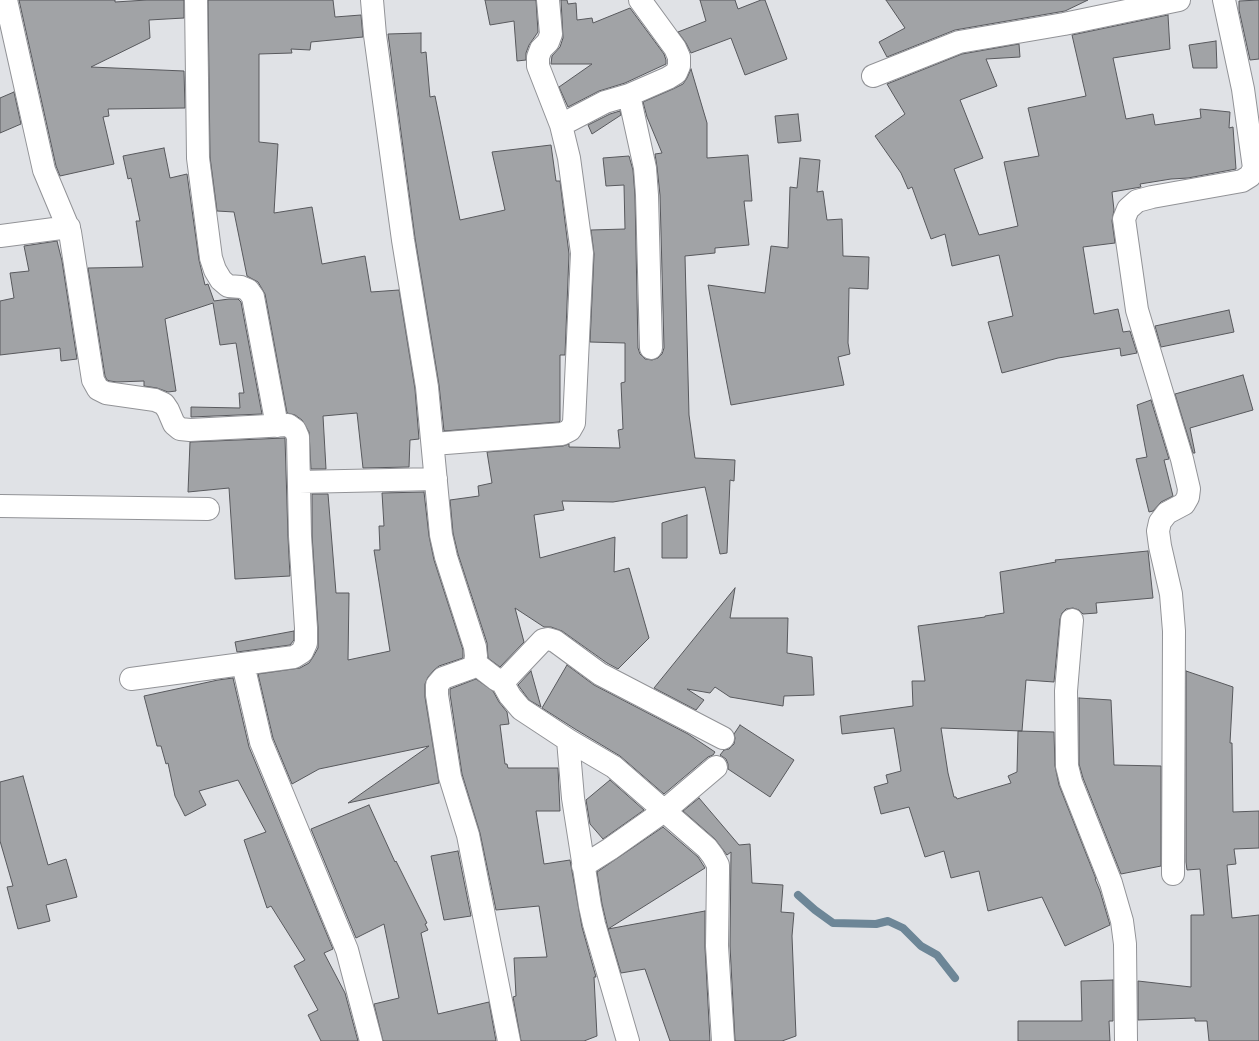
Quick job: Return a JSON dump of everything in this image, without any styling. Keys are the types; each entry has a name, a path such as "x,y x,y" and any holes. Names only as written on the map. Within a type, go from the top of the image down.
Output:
{"street":[{"path":"6,0 44,170 69,227 93,380 98,389 106,393 155,400 164,404 174,424 180,429 288,425 295,430 298,437 306,643 302,652 294,657 131,679"},
{"path":"196,0 198,158 211,258 215,270 221,280 228,286 241,287 248,290 253,297 277,426"},
{"path":"372,0 375,35 403,240 427,387 441,535 443,546 475,647 476,656 475,663 471,668 443,678 437,685 437,695 450,777 468,835 509,1041"},
{"path":"433,444 562,434 570,430 574,423 582,253 569,158 561,125 538,66 538,57 541,49 548,42 551,34 548,0"},
{"path":"561,125 605,102 629,95 676,73 679,66 679,57 675,48 640,0"},
{"path":"873,76 960,42 1064,24 1179,0"},
{"path":"1173,874 1174,631 1171,594 1158,532 1160,522 1167,513 1184,504 1188,497 1189,489 1182,459 1137,310 1124,219 1128,209 1137,201 1242,181 1250,176 1254,168 1251,88 1224,0"},
{"path":"629,95 645,168 648,195 651,348"},
{"path":"0,236 69,227"},
{"path":"299,482 436,479"},
{"path":"0,506 208,509"},
{"path":"1072,620 1066,691 1067,766 1074,790 1111,883 1122,921 1125,944 1126,1041"},
{"path":"475,663 497,680 501,680 508,678 543,640 548,639 555,641 600,674 723,738"},
{"path":"243,664 261,742 347,950 371,1041"},
{"path":"501,680 510,696 521,709 568,740 614,767 707,848 713,856 718,865 717,946 723,1041"},
{"path":"568,740 572,798 594,924 628,1041"},
{"path":"583,866 664,811 716,767"}],"building":[{"path":"19,0 115,0 115,2 184,0 184,18 149,20 150,38 91,67 184,71 185,108 108,109 109,116 103,117 114,164 60,176 56,166"},
{"path":"208,0 333,0 335,17 361,15 363,37 311,42 310,50 291,49 292,53 259,54 259,142 278,144 274,213 312,207 322,264 365,256 371,292 399,290 415,389 419,439 410,440 409,467 363,468 357,413 323,416 326,469 311,469 309,432 302,420 295,415 287,413 265,294 258,282 247,276 234,212 217,211 210,157"},
{"path":"485,0 536,0 538,32 529,45 526,53 526,60 517,61 514,21 490,25"},
{"path":"561,0 567,0 568,4 576,3 577,20 592,18 593,23 630,8 664,54 666,64 625,83 599,91 568,107 559,87 592,64 551,64 552,56 560,47 563,38"},
{"path":"700,0 735,0 738,9 761,0 765,0 787,59 745,75 731,38 691,53 678,32 706,21"},
{"path":"886,0 1088,0 1065,11 955,30 887,57 879,42 905,28"},
{"path":"1259,0 1259,59 1250,60 1239,10 1239,1"},
{"path":"1168,15 1170,49 1113,58 1126,119 1153,114 1155,125 1201,118 1200,109 1230,112 1229,128 1233,127 1236,169 1188,178 1140,184 1141,187 1112,192 1114,210 1112,221 1115,243 1083,247 1094,314 1118,309 1123,332 1130,331 1137,353 1121,356 1120,348 1058,358 1002,373 988,322 1013,316 999,255 952,266 945,234 931,239 912,187 908,189 901,173 875,136 905,114 887,84 962,54 1019,44 1020,57 986,59 997,86 960,100 983,158 954,169 979,235 1018,226 1004,162 1039,156 1028,108 1086,96 1072,35"},
{"path":"421,33 421,53 426,52 430,97 435,96 460,220 505,210 492,152 551,145 556,181 560,181 569,254 565,355 560,355 559,422 444,431 439,385 415,238 388,34"},
{"path":"1216,41 1217,68 1193,68 1189,45"},
{"path":"691,69 707,123 707,158 748,155 752,201 744,201 749,245 715,248 715,253 685,256 689,415 695,458 735,460 734,481 730,480 727,553 720,554 705,487 613,502 562,501 564,510 534,515 540,558 615,537 614,572 629,568 649,638 618,669 607,663 562,631 551,627 544,627 515,608 524,642 500,667 488,658 487,643 458,554 453,533 450,500 479,496 478,486 492,483 487,452 563,446 569,444 569,447 620,448 618,430 623,429 621,383 625,382 625,343 590,342 594,254 591,230 625,229 624,185 606,186 603,158 629,156 633,170 635,196 638,348 640,354 645,359 652,360 658,358 662,354 664,348 660,195 655,154 662,153 647,117 643,102 683,84"},
{"path":"14,92 21,124 0,133 0,98"},
{"path":"620,111 621,115 592,134 588,125 610,114"},
{"path":"798,114 801,141 778,143 775,116"},
{"path":"164,148 170,178 187,174 199,260 205,285 208,284 214,301 238,299 241,302 262,414 191,417 191,407 240,408 239,393 244,393 236,343 220,345 213,303 165,319 176,391 168,392 157,388 144,386 144,381 110,381 107,380 105,376 88,268 143,267 136,221 140,221 131,178 128,179 123,156"},
{"path":"800,158 820,160 817,192 823,191 827,220 842,219 843,256 869,257 868,289 849,288 848,343 850,354 838,357 844,385 731,405 708,285 765,293 771,246 788,248 790,187 797,188"},
{"path":"57,241 62,261 77,359 61,361 60,348 0,355 0,301 14,298 10,273 29,271 24,246"},
{"path":"1229,310 1234,332 1161,347 1155,326"},
{"path":"1243,375 1253,410 1190,428 1195,453 1193,453 1175,394"},
{"path":"1151,400 1169,459 1164,460 1173,496 1161,502 1153,511 1149,512 1136,459 1147,457 1137,405"},
{"path":"285,438 290,576 235,579 229,488 188,492 190,442"},
{"path":"424,492 429,536 434,560 463,650 463,658 439,666 428,677 425,684 425,697 439,783 348,803 429,746 319,769 292,784 273,738 258,674 300,668 309,663 318,648 312,535 312,494 328,494 336,593 349,593 348,660 390,651 374,550 380,550 379,526 384,526 382,493"},
{"path":"687,515 687,558 662,558 662,523"},
{"path":"1148,551 1153,598 1096,603 1097,613 1083,614 1079,610 1073,608 1066,609 1062,613 1060,619 1054,682 1026,680 1022,731 941,728 948,773 954,797 957,799 1011,783 1008,776 1017,772 1018,731 1054,732 1055,766 1059,785 1096,879 1110,925 1065,946 1042,897 988,911 979,871 951,878 944,851 925,857 909,807 881,814 874,787 888,783 886,775 901,771 894,728 842,734 840,716 913,706 912,681 925,681 918,626 1004,613 1000,572 1056,562 1055,560"},
{"path":"735,588 730,618 788,618 787,653 812,657 814,695 784,696 783,706 730,697 715,687 710,693 687,689 704,700 696,710 654,688"},
{"path":"294,631 294,640 290,645 237,652 235,642"},
{"path":"567,665 594,685 688,734 715,752 664,794 620,756 542,708"},
{"path":"531,671 541,707 529,700 518,685"},
{"path":"1186,671 1233,687 1230,743 1232,743 1233,812 1259,811 1259,848 1234,849 1236,864 1227,865 1232,918 1259,915 1259,1041 1209,1041 1207,1021 1195,1021 1195,1018 1138,1020 1138,981 1191,987 1191,915 1204,915 1200,869 1187,870 1186,862"},
{"path":"233,678 249,747 333,949 324,953 345,993 358,1041 321,1041 308,1015 318,1010 294,966 305,960 271,906 267,908 244,840 266,832 238,780 199,791 206,805 185,816 175,796 168,763 166,764 161,746 157,746 144,696"},
{"path":"476,679 493,691 507,712 509,724 500,725 505,764 507,764 508,768 558,768 560,811 536,811 544,864 570,860 582,927 596,977 594,977 597,1036 584,1041 521,1041 513,997 516,996 514,958 547,957 539,906 496,910 480,833 462,774 450,694 450,689"},
{"path":"1079,698 1111,700 1114,765 1161,766 1161,866 1121,874 1083,778 1079,764"},
{"path":"740,725 794,760 770,797 728,769 726,759 720,755 724,750 729,749 734,744 734,734"},
{"path":"23,776 48,865 66,859 77,897 46,905 50,921 18,929 7,887 13,886 0,841 0,782"},
{"path":"610,780 644,810 603,839 590,824 586,800"},
{"path":"699,798 739,845 750,844 752,883 783,885 781,912 794,913 792,936 796,1036 782,1041 735,1041 730,946 731,852 727,855 715,839 683,811"},
{"path":"369,805 395,862 396,861 427,923 425,924 428,930 421,933 438,1014 489,1002 496,1041 383,1041 374,1004 399,998 384,924 356,938 311,829"},
{"path":"663,827 698,857 705,868 608,929 597,872"},
{"path":"458,851 471,916 444,920 431,856"},
{"path":"705,911 705,947 710,1041 670,1041 645,969 621,973 608,929"},
{"path":"1113,980 1113,1021 1109,1021 1110,1041 1018,1041 1018,1021 1082,1021 1081,981"}],"waterway":[{"path":"798,895 833,923 876,924 888,921 903,928 921,946 937,955 955,978"}]}
